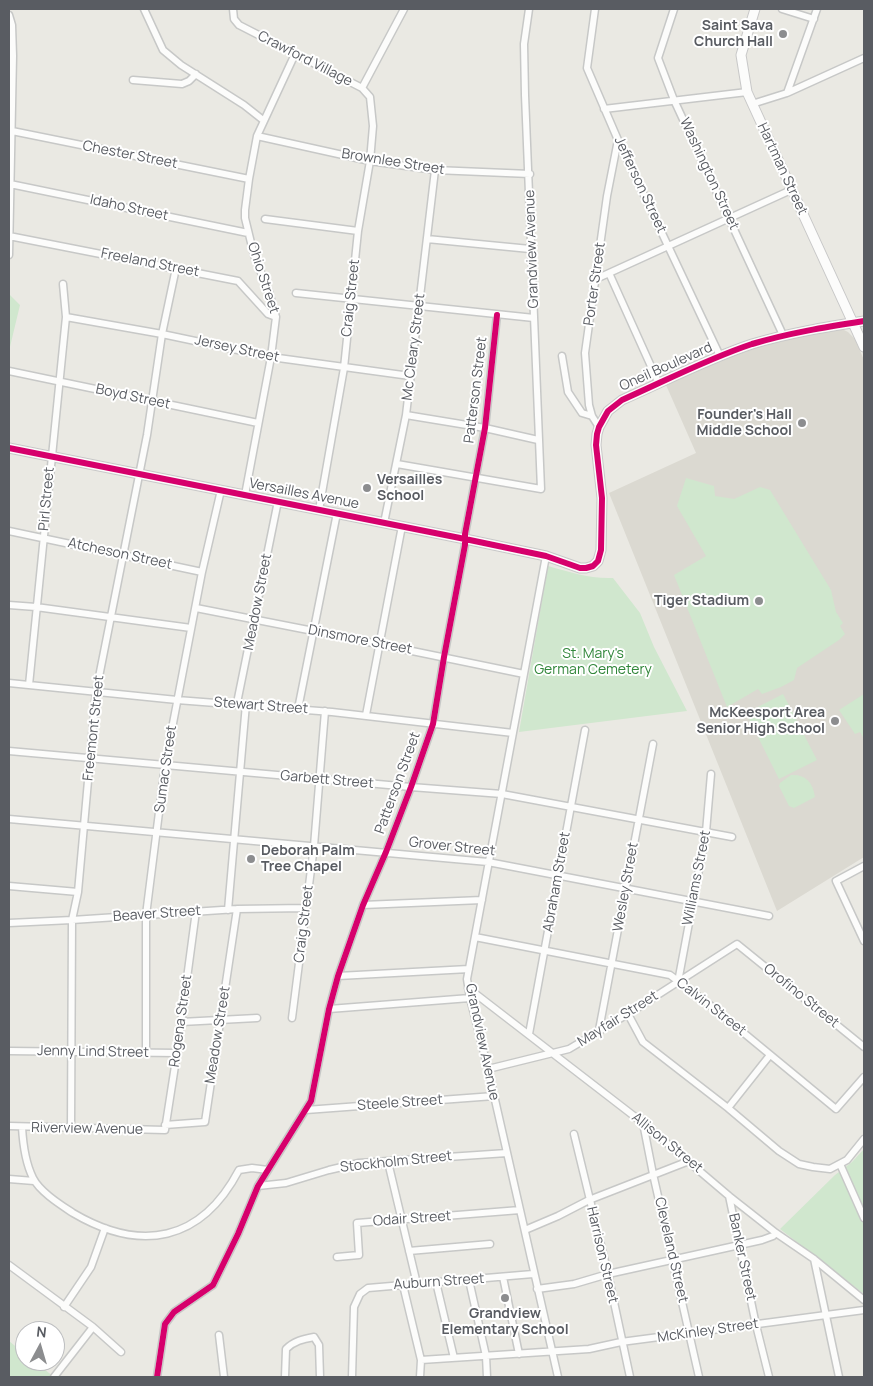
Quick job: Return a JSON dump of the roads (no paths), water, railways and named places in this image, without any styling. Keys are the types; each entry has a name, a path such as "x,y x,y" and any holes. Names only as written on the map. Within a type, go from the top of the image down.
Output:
{"street":[{"path":"144,9 163,50 263,120"},
{"name":"Crawford Village","path":"233,9 234,18 241,26 362,88 404,9"},
{"name":"Grandview Avenue","path":"476,479 541,489 530,249 530,174 524,44 529,9"},
{"name":"Jefferson Street","path":"595,9 587,68 618,140 720,356"},
{"name":"Washington Street","path":"674,9 658,58 674,100 783,335"},
{"name":"Hartman Street","path":"755,9 742,55 747,92 864,347"},
{"path":"782,9 814,19"},
{"path":"787,93 817,9"},
{"path":"9,15 12,25 13,56 9,255"},
{"name":"Ohio Street","path":"245,495 271,357 276,317 248,233 245,218 248,179 257,136 263,120 271,108 295,54"},
{"path":"752,104 787,93 864,58"},
{"path":"133,80 182,84 189,82 196,74"},
{"name":"Craig Street","path":"319,510 344,368 358,231 370,161 373,126 370,97 362,88"},
{"path":"604,109 747,92"},
{"name":"Chester Street","path":"12,131 248,179"},
{"name":"Brownlee Street","path":"257,136 370,161 435,170 530,174"},
{"name":"Porter Street","path":"599,427 592,416 589,405 585,353 607,196 618,140"},
{"name":"Mc Cleary Street","path":"384,523 406,415 435,170"},
{"name":"Idaho Street","path":"10,184 248,233"},
{"path":"596,279 791,190"},
{"path":"265,219 358,231"},
{"name":"Freeland Street","path":"9,236 238,281 268,314 276,317"},
{"path":"427,239 530,249"},
{"name":"Freemont Street","path":"70,1128 72,920 78,892 96,692 140,474 153,401 162,334 176,268"},
{"path":"608,274 659,384"},
{"name":"Pirl Street","path":"29,684 66,317 64,284"},
{"path":"296,293 534,318"},
{"name":"Patterson Street","path":"157,1377 165,1324 174,1312 213,1285 238,1234 258,1186 311,1101 328,1009 338,976 363,905 386,852 433,724 485,428 498,315"},
{"name":"Jersey Street","path":"66,317 162,334 271,357 410,376"},
{"name":"Oneil Boulevard","path":"599,427 608,411 622,400 720,356 783,335 864,321"},
{"path":"562,356 568,392 582,414 592,416"},
{"name":"Boyd Street","path":"9,371 258,423"},
{"path":"406,415 485,428 538,440"},
{"name":"Versailles Avenue","path":"9,448 546,556 580,568 593,566 598,561 601,550 602,498 596,445 599,427"},
{"path":"397,464 476,479"},
{"name":"Sumac Street","path":"146,1053 146,915 166,764 202,572 221,490"},
{"name":"Meadow Street","path":"237,703 278,501"},
{"path":"298,709 337,513"},
{"path":"366,715 402,526"},
{"name":"Atcheson Street","path":"9,531 202,572"},
{"name":"Grandview Avenue","path":"546,556 467,979 558,1377"},
{"path":"9,605 191,628"},
{"name":"Dinsmore Street","path":"196,608 524,674"},
{"name":"Stewart Street","path":"9,684 29,684 177,700 325,711 513,733"},
{"path":"228,910 246,704"},
{"name":"Craig Street","path":"292,1018 314,846 325,711"},
{"name":"Abraham Street","path":"529,1034 585,730"},
{"name":"Wesley Street","path":"599,1030 653,744"},
{"name":"Garbett Street","path":"9,751 502,794 732,837"},
{"name":"Williams Street","path":"678,982 706,832 711,774"},
{"name":"Grover Street","path":"9,819 488,862 769,916"},
{"path":"864,866 836,882 864,941"},
{"path":"9,886 78,892"},
{"path":"363,905 482,900"},
{"name":"Beaver Street","path":"9,923 237,909 306,908"},
{"name":"Meadow Street","path":"165,1128 205,1122 237,909"},
{"name":"Rogena Street","path":"165,1128 196,912"},
{"name":"Calvin Street","path":"475,937 670,975 705,1001 836,1108 864,1077"},
{"name":"Mayfair Street","path":"488,1069 569,1049 628,1014 737,944"},
{"name":"Orofino Street","path":"737,944 864,1047"},
{"path":"338,976 469,969"},
{"name":"Allison Street","path":"468,988 643,1123 729,1196 776,1233 814,1259 864,1300"},
{"path":"328,1009 470,998"},
{"path":"628,1014 643,1042 728,1108 779,1151 799,1164 830,1168 847,1160 864,1139"},
{"path":"181,1022 257,1018"},
{"name":"Jenny Lind Street","path":"9,1051 177,1053"},
{"path":"728,1108 770,1055"},
{"name":"Steele Street","path":"306,1110 494,1096"},
{"name":"Cleveland Street","path":"643,1123 699,1377"},
{"name":"Riverview Avenue","path":"9,1126 165,1128"},
{"path":"22,1127 24,1153 34,1181 52,1198 69,1210 105,1228 143,1237 156,1237 171,1233 188,1226 208,1213 220,1199 239,1170 252,1168 268,1170"},
{"name":"Harrison Street","path":"574,1134 608,1274 630,1377"},
{"name":"Stockholm Street","path":"258,1186 286,1182 359,1163 507,1153"},
{"path":"525,1230 589,1200 688,1161"},
{"path":"388,1162 417,1284"},
{"path":"840,1164 864,1218"},
{"path":"9,1180 34,1181"},
{"name":"Banker Street","path":"729,1196 769,1377"},
{"name":"Odair Street","path":"337,1257 359,1255 357,1223 520,1210"},
{"path":"64,1307 91,1268 105,1228"},
{"path":"537,1289 574,1284 608,1274 768,1238 776,1233"},
{"path":"409,1251 490,1244"},
{"path":"814,1259 839,1377"},
{"path":"9,1265 93,1327 121,1352"},
{"name":"Auburn Street","path":"352,1377 354,1307 360,1294 368,1288 533,1274"},
{"path":"503,1277 519,1354"},
{"path":"469,1280 486,1356 487,1377"},
{"path":"436,1282 454,1358"},
{"path":"403,1285 421,1360 420,1377"},
{"name":"McKinley Street","path":"421,1360 589,1349 621,1342 864,1310"},
{"path":"54,1377 93,1327"},
{"path":"219,1335 224,1377"},
{"path":"285,1377 286,1349 291,1344 305,1338 314,1338 319,1345 320,1377"}],"place":[{"name":"Saint Sava Church Hall","path":"783,34"},
{"name":"Founder's Hall Middle School","path":"802,423"},
{"name":"Versailles School","path":"367,488"},
{"name":"Tiger Stadium","path":"759,601"},
{"name":"McKeesport Area Senior High School","path":"835,721"},
{"name":"Deborah Palm Tree Chapel","path":"251,859"},
{"name":"Grandview Elementary School","path":"505,1298"}],"park label":[{"name":"St. Mary's German Cemetery","path":"593,662"}]}
